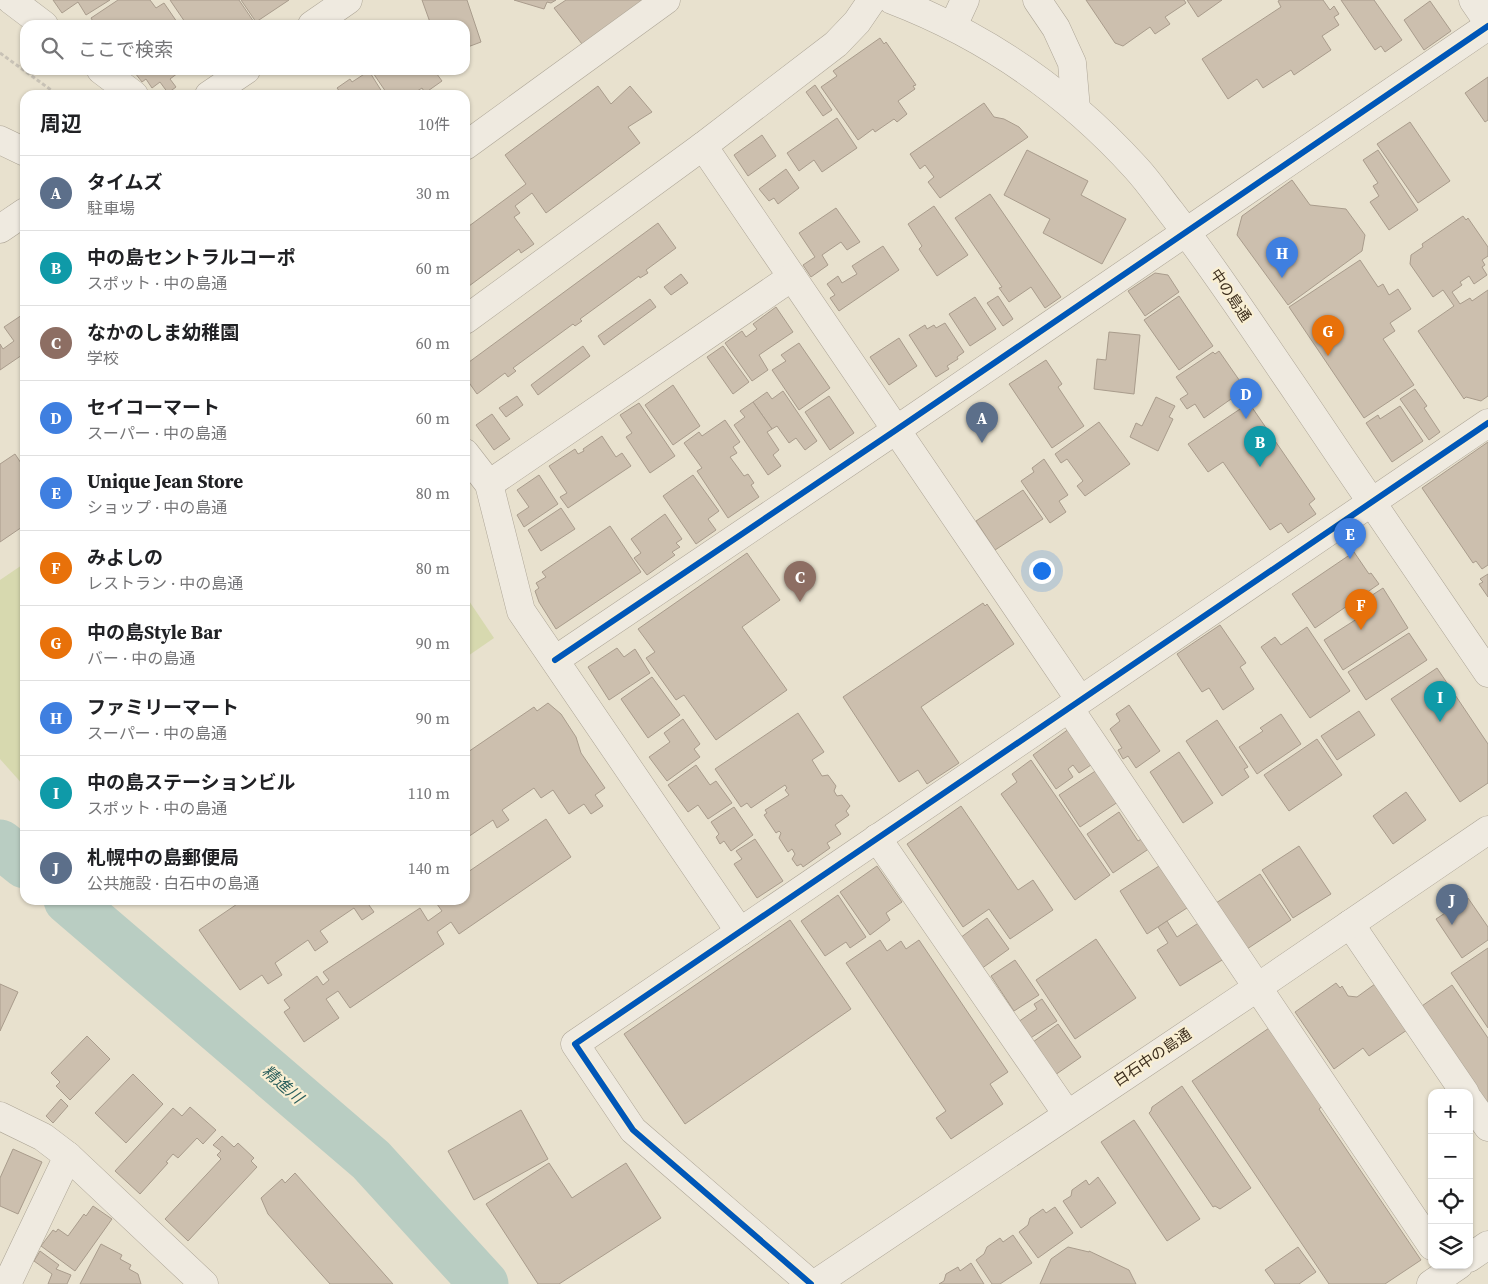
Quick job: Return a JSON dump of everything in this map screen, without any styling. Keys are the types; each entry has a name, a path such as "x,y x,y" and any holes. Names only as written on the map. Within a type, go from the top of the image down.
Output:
{"street":[{"path":"11,0 37,20"},
{"path":"319,20 348,0"},
{"path":"470,142 666,0"},
{"path":"470,316 703,146 836,44 857,22 872,0"},
{"name":"中の島通","path":"892,0 953,26 992,48 1025,70 1076,109 1115,145 1138,170 1204,255 1488,673"},
{"path":"953,26 965,0"},
{"path":"1037,0 1056,28 1072,63 1076,109"},
{"path":"555,660 896,430 1488,24 1473,0"},
{"path":"108,75 127,90"},
{"path":"216,90 239,75"},
{"path":"0,140 20,150"},
{"path":"703,146 896,430 1258,987 1428,1240"},
{"path":"0,229 20,215"},
{"path":"489,484 792,277"},
{"path":"811,1284 632,1130 575,1044 1488,423"},
{"path":"470,459 489,484 521,611 740,932"},
{"name":"白石中の島通","path":"815,1284 1258,987 1488,830"},
{"path":"877,838 1067,1114"},
{"path":"1350,924 1461,1089"},
{"path":"1473,1106 1488,1127"},
{"path":"0,1116 43,1137 68,1156 204,1284"},
{"path":"7,1284 68,1156"},
{"path":"1473,1255 1488,1245"}],"path":[{"path":"0,53 20,67"},
{"path":"30,75 51,90"}],"green space":[{"path":"20,566 20,781 0,759 0,580"},
{"path":"470,602 494,638 470,655"}],"building":[{"path":"53,0 110,0 86,15 78,2 62,13"},
{"path":"118,0 150,0 156,8 164,3 176,20 92,20 91,18"},
{"path":"170,0 239,0 253,20 184,20"},
{"path":"241,0 289,0 259,20 255,20"},
{"path":"422,0 467,0 481,42 470,46 470,20 429,20"},
{"path":"514,0 556,0 551,3 547,2 544,9"},
{"path":"566,0 646,0 582,44 554,8"},
{"path":"1086,0 1184,0 1186,3 1165,17 1170,24 1155,34 1150,27 1123,46 1115,43"},
{"path":"1187,0 1222,0 1198,17"},
{"path":"1323,0 1330,10 1334,6 1339,14 1334,17 1339,25 1322,36 1331,50 1294,75 1291,70 1263,88 1257,79 1228,99 1202,59 1281,7 1278,1"},
{"path":"1341,0 1374,0 1402,40 1385,52 1381,46 1375,50"},
{"path":"1430,1 1451,31 1424,50 1404,20"},
{"path":"880,38 884,44 886,42 916,85 913,86 915,89 898,101 907,114 897,122 894,119 875,132 873,129 858,140 821,87 837,76 833,71"},
{"path":"137,75 175,75 170,79 176,87 172,90 166,90 160,82 152,88 146,79 142,82"},
{"path":"363,75 372,75 381,90 338,90 337,88 350,79 352,82"},
{"path":"374,75 438,75 442,81 429,90 423,90 422,88 419,90 385,90"},
{"path":"1488,77 1488,120 1485,122 1465,93"},
{"path":"815,85 832,110 823,116 806,92"},
{"path":"598,86 611,104 630,86 652,112 628,127 640,143 546,213 532,193 515,206 520,213 514,217 534,244 521,253 519,249 470,285 470,225 526,184 505,155"},
{"path":"984,103 994,117 1004,119 1019,127 1028,137 940,198 928,182 934,177 925,165 920,169 910,154"},
{"path":"837,118 857,148 822,172 814,160 799,171 787,153"},
{"path":"1410,122 1450,181 1418,203 1377,144"},
{"path":"762,135 776,156 748,176 734,155"},
{"path":"1027,150 1088,181 1081,195 1126,219 1102,264 1043,233 1050,219 1004,195"},
{"path":"1378,150 1418,210 1389,230 1370,202 1379,196 1373,186 1378,183 1363,160"},
{"path":"786,169 799,188 778,204 774,198 769,201 759,189"},
{"path":"1292,180 1310,205 1346,209 1365,235 1362,251 1288,305 1237,235 1242,216"},
{"path":"990,194 1061,297 1045,308 1031,287 1009,302 999,288 1002,287 955,218"},
{"path":"934,206 968,255 937,276 919,249 922,246 908,224"},
{"path":"836,208 860,242 847,250 841,242 822,255 828,265 811,277 803,265 815,257 799,233"},
{"path":"1463,216 1466,220 1468,218 1488,247 1488,256 1482,260 1485,265 1482,267 1487,275 1474,284 1469,276 1460,282 1462,285 1452,292 1460,304 1470,298 1472,301 1488,290 1488,396 1481,401 1466,397 1464,399 1418,331 1454,306 1443,290 1433,297 1410,264 1411,255 1423,247 1422,244"},
{"path":"658,223 676,248 646,270 648,273 640,278 639,276 580,319 582,321 575,326 573,324 513,368 516,371 508,377 505,373 477,394 470,384 470,361"},
{"path":"883,246 899,270 839,311 830,298 835,295 827,284 838,276 842,283 857,274 852,266"},
{"path":"1360,260 1378,287 1383,284 1389,295 1398,289 1411,309 1390,323 1395,331 1383,339 1414,385 1364,418 1289,307"},
{"path":"1155,273 1168,275 1179,292 1145,316 1128,291"},
{"path":"681,274 688,283 671,295 664,287"},
{"path":"998,296 1013,319 1003,326 987,303"},
{"path":"1179,296 1213,346 1179,370 1144,320"},
{"path":"975,297 996,329 970,346 949,314"},
{"path":"650,299 656,307 604,345 598,336"},
{"path":"776,307 793,332 759,355 768,370 752,381 725,343 742,331 746,337 757,329 753,324"},
{"path":"20,316 20,356 0,370 0,344 3,349 14,341 4,327"},
{"path":"945,323 964,352 957,357 958,359 947,366 949,369 936,377 909,335 925,325 927,329 934,325 936,328"},
{"path":"1109,332 1140,335 1134,394 1094,389 1097,359 1106,360"},
{"path":"899,338 917,366 889,385 870,357"},
{"path":"799,343 830,388 799,410 772,370 786,361 781,355"},
{"path":"583,346 590,356 538,395 531,385"},
{"path":"723,346 749,382 733,394 707,357"},
{"path":"1219,351 1244,387 1239,390 1241,392 1204,418 1195,404 1187,409 1180,399 1188,394 1176,377 1213,352 1215,354"},
{"path":"1046,360 1062,384 1058,387 1084,426 1052,448 1009,384"},
{"path":"673,385 700,426 673,445 645,405"},
{"path":"1415,389 1427,406 1424,408 1440,432 1429,440 1400,399"},
{"path":"783,391 817,441 805,450 796,438 789,443 777,426 772,429 753,402 767,392 772,399"},
{"path":"517,396 523,405 506,417 499,408"},
{"path":"829,396 854,433 830,450 805,412"},
{"path":"1156,397 1175,406 1169,417 1173,419 1158,451 1130,437 1136,423 1142,426"},
{"path":"753,402 772,429 767,432 779,450 773,455 781,466 768,475 734,425 745,417 740,411"},
{"path":"639,403 675,456 650,473 626,437 632,433 620,415"},
{"path":"1249,403 1315,499 1309,504 1316,514 1288,533 1281,523 1270,530 1223,462 1208,472 1188,444"},
{"path":"1400,406 1423,441 1392,462 1366,423 1378,415 1380,419"},
{"path":"492,414 510,439 494,450 476,425"},
{"path":"725,420 740,442 733,447 737,453 730,457 744,476 748,474 754,483 751,485 759,497 728,518 697,471 702,468 684,443 699,432 702,436"},
{"path":"1099,422 1130,464 1085,496 1077,486 1083,481 1067,459 1061,463 1055,454"},
{"path":"602,436 616,457 622,453 631,466 568,508 560,497 567,493 549,466 575,449 578,454 584,451 583,449"},
{"path":"1488,442 1488,565 1482,569 1476,561 1473,563 1422,488"},
{"path":"15,454 20,462 20,528 0,542 0,464"},
{"path":"1044,459 1068,495 1059,501 1066,512 1050,523 1021,481 1034,472 1032,468"},
{"path":"539,475 558,504 524,527 517,515 529,507 517,490"},
{"path":"693,475 719,511 708,519 716,530 696,544 663,496"},
{"path":"1023,490 1043,519 995,550 976,521"},
{"path":"561,508 575,529 541,551 528,530"},
{"path":"665,514 682,539 676,543 680,547 672,552 675,555 647,575 634,558 641,553 631,539"},
{"path":"610,526 641,572 556,629 539,602 535,591 539,588 536,583 546,577 542,572"},
{"path":"1354,552 1369,574 1371,573 1379,584 1315,628 1292,594"},
{"path":"747,553 780,600 742,627 787,690 716,740 684,695 676,700 646,658 655,652 638,629"},
{"path":"1488,574 1488,597 1479,584 1483,582 1480,579"},
{"path":"1383,588 1408,628 1343,670 1324,640 1363,615 1357,605"},
{"path":"983,603 985,606 987,604 1014,644 921,707 959,763 927,784 918,770 899,782 843,697"},
{"path":"1220,625 1246,663 1240,667 1254,689 1223,710 1209,688 1202,692 1177,654"},
{"path":"1307,627 1350,691 1310,718 1261,647 1275,637 1281,645"},
{"path":"1409,633 1427,660 1366,700 1348,672"},
{"path":"617,648 624,657 635,649 650,673 609,700 588,667"},
{"path":"1437,668 1488,744 1488,783 1460,802 1391,699"},
{"path":"652,677 680,715 648,738 621,699"},
{"path":"548,703 561,714 576,737 581,753 605,788 595,795 603,806 591,814 584,804 569,814 553,790 541,798 534,788 502,810 509,820 497,828 493,820 470,836 470,751 534,707 537,711"},
{"path":"1129,705 1160,751 1136,768 1128,756 1123,759 1118,750 1122,748 1110,729 1120,721 1116,714"},
{"path":"1359,711 1375,735 1337,760 1321,736"},
{"path":"798,713 824,752 812,760 822,776 828,775 836,786 834,791 837,796 842,795 850,806 846,811 849,815 835,825 841,834 827,843 830,848 803,867 801,864 797,866 792,859 795,854 792,849 788,852 779,838 781,833 779,831 776,833 764,815 767,813 765,810 789,795 785,790 787,788 785,785 751,808 747,803 741,807 715,769"},
{"path":"1281,714 1301,744 1257,774 1239,747 1263,731 1260,728"},
{"path":"683,719 700,744 694,749 700,757 667,781 649,757 670,742 664,733"},
{"path":"1217,720 1248,767 1244,769 1249,777 1222,796 1186,741"},
{"path":"1073,726 1097,761 1079,773 1073,765 1068,769 1073,777 1056,789 1033,755"},
{"path":"1317,739 1342,775 1289,811 1264,775"},
{"path":"1179,752 1213,803 1183,823 1150,772"},
{"path":"1031,760 1110,875 1075,900 1001,794 1017,782 1012,774"},
{"path":"696,765 710,785 716,781 732,803 708,819 698,805 688,812 668,785"},
{"path":"1100,768 1121,800 1080,827 1059,795"},
{"path":"1406,792 1426,820 1393,844 1373,816"},
{"path":"961,806 1018,890 1033,880 1053,910 1010,939 989,909 963,927 907,844"},
{"path":"734,807 753,835 731,851 724,841 720,844 716,837 719,834 711,822"},
{"path":"1119,812 1138,841 1143,838 1150,848 1113,873 1087,834"},
{"path":"546,819 571,857 459,934 451,922 437,932 444,944 350,1008 338,991 326,999 339,1018 304,1042 284,1012 290,1008 284,1000 317,976 323,985 329,980 323,972 420,908 428,921 442,911 438,905 470,905 470,871"},
{"path":"755,839 783,881 757,898 734,864 742,859 736,851"},
{"path":"1299,846 1331,894 1293,918 1262,870"},
{"path":"877,866 902,902 886,913 890,920 870,935 840,892"},
{"path":"1159,866 1190,906 1147,934 1120,891"},
{"path":"1260,874 1291,920 1247,949 1216,903"},
{"path":"838,895 866,937 850,948 846,942 825,956 801,921"},
{"path":"1468,898 1488,927 1488,940 1462,958 1436,919"},
{"path":"236,905 369,905 374,912 362,920 354,908 320,931 328,942 315,951 308,940 275,963 282,975 268,984 262,975 240,990 199,930"},
{"path":"987,918 1009,949 981,969 960,938"},
{"path":"790,920 851,1009 685,1124 624,1034"},
{"path":"1203,920 1227,957 1180,986 1157,950 1168,943 1158,927 1167,921 1177,937"},
{"path":"1096,939 1136,998 1075,1039 1036,980"},
{"path":"880,940 887,951 901,941 906,949 919,940 1008,1072 990,1084 1003,1104 951,1139 936,1118 946,1111 846,963"},
{"path":"1488,948 1488,1028 1451,973"},
{"path":"1015,960 1039,995 1014,1011 991,976"},
{"path":"1336,983 1340,988 1342,986 1348,996 1357,997 1375,984 1407,1030 1369,1056 1363,1048 1334,1069 1295,1012"},
{"path":"0,984 18,992 0,1031"},
{"path":"1452,985 1488,1038 1488,1109 1419,1008"},
{"path":"1042,999 1057,1021 1029,1039 1018,1022 1037,1009 1034,1004"},
{"path":"1058,1024 1081,1057 1055,1075 1033,1042"},
{"path":"1272,1026 1325,1104 1319,1109 1421,1260 1385,1284 1329,1284 1192,1081"},
{"path":"87,1036 110,1059 70,1100 56,1086 60,1082 51,1073"},
{"path":"133,1074 163,1104 126,1143 95,1113"},
{"path":"1182,1086 1251,1188 1220,1209 1215,1206 1213,1207 1149,1113 1152,1107"},
{"path":"61,1099 68,1106 53,1123 46,1116"},
{"path":"190,1107 216,1130 203,1144 197,1138 178,1158 173,1154 166,1162 168,1163 140,1194 115,1171 173,1108 182,1116"},
{"path":"521,1110 548,1159 474,1200 448,1151"},
{"path":"1134,1120 1200,1219 1167,1241 1101,1142"},
{"path":"222,1136 234,1147 238,1143 254,1158 251,1161 257,1167 188,1241 165,1219 221,1159 217,1155 221,1151 213,1145"},
{"path":"13,1149 42,1162 18,1214 0,1206 0,1178"},
{"path":"549,1163 572,1198 626,1163 661,1218 559,1284 538,1284 486,1204"},
{"path":"295,1173 393,1284 330,1284 268,1214 261,1198 282,1179 285,1183"},
{"path":"1098,1177 1116,1203 1081,1228 1063,1201 1071,1196 1072,1190 1086,1180 1089,1185"},
{"path":"93,1206 112,1219 75,1271 41,1246 53,1230 56,1232 58,1229 68,1236 84,1214 86,1216"},
{"path":"1055,1207 1073,1233 1038,1258 1019,1232 1028,1225 1030,1218 1043,1209 1046,1213"},
{"path":"1013,1235 1032,1263 1000,1284 992,1284 976,1260 984,1254 987,1247 1000,1238 1003,1242"},
{"path":"101,1244 122,1255 120,1259 131,1265 129,1269 138,1274 141,1284 80,1284"},
{"path":"1068,1247 1089,1251 1129,1270 1136,1284 1040,1284 1051,1259"},
{"path":"1298,1247 1316,1272 1299,1284 1275,1284 1265,1270"},
{"path":"40,1251 59,1265 56,1269 71,1275 67,1284 48,1284 52,1274 34,1261"},
{"path":"971,1263 984,1284 939,1284 944,1281 946,1274 958,1267 960,1271"}],"waterway":[{"name":"精進川","path":"0,844 20,860"},
{"name":"精進川","path":"74,905 371,1160 484,1284"}],"cycle path":[{"path":"555,660 1488,26"},
{"path":"811,1284 633,1130 575,1044 1488,423"}],"place":[{"name":"ファミリーマート","path":"1282,278"},
{"name":"中の島Style Bar","path":"1328,356"},
{"name":"セイコーマート","path":"1246,419"},
{"name":"タイムズ","path":"982,443"},
{"name":"中の島セントラルコーポ","path":"1260,467"},
{"name":"Unique Jean Store","path":"1350,559"},
{"name":"なかのしま幼稚園","path":"800,602"},
{"name":"みよしの","path":"1361,630"},
{"name":"中の島ステーションビル","path":"1440,722"},
{"name":"札幌中の島郵便局","path":"1452,925"}]}
